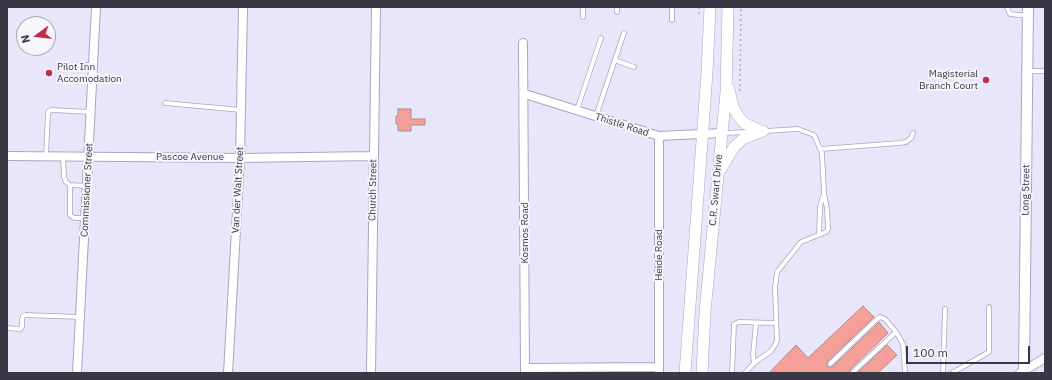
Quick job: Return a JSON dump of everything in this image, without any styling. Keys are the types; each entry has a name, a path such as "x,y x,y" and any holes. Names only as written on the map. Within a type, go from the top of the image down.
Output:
{"main road":[{"name":"C.R. Swart Drive","path":"685,373 702,135 708,73 710,7"},
{"name":"C.R. Swart Drive","path":"702,373 727,69 728,7"},
{"path":"727,69 730,96 733,107 744,123 761,131"},
{"path":"718,175 734,146 743,139 761,131"}],"street":[{"name":"Commissioner Street","path":"77,373 96,7"},
{"name":"Van der Walt Street","path":"228,373 240,158 242,7"},
{"name":"Church Street","path":"371,373 376,7"},
{"name":"Long Street","path":"1023,372 1028,12"},
{"name":"Kosmos Road","path":"523,43 525,94 525,371"},
{"name":"Thistle Road","path":"525,94 658,136 722,133"},
{"name":"Heide Road","path":"658,136 659,370"},
{"name":"Pascoe Avenue","path":"7,156 240,158 374,156"},
{"path":"1023,372 1045,358"},
{"path":"525,371 659,370"}],"lane":[{"path":"583,7 583,17"},
{"path":"672,7 672,20"},
{"path":"1007,7 1010,14 1028,12"},
{"path":"596,116 624,33"},
{"path":"576,110 601,38"},
{"path":"615,60 634,67"},
{"path":"75,65 93,65"},
{"path":"1027,71 1045,71"},
{"path":"165,103 241,110"},
{"path":"46,156 49,111 91,112"},
{"path":"722,133 798,129 814,135 822,154 828,229 827,231 802,242 777,272 775,288 777,340 771,351 754,363 745,373"},
{"path":"820,149 906,142 911,138 913,133"},
{"path":"63,156 64,179 70,185 87,186"},
{"path":"70,185 70,215 74,218 85,218"},
{"path":"819,235 820,206 824,193"},
{"path":"952,373 989,352 989,307"},
{"path":"943,373 945,309"},
{"path":"7,328 22,328 22,319 23,316 26,315 80,317"},
{"path":"830,364 876,319 880,318 885,319 896,332 903,344 905,373"},
{"path":"732,373 734,324 739,322 756,322 776,324"},
{"path":"754,363 753,355 756,322"},
{"path":"852,373 896,332"}],"path":[{"path":"740,96 741,7"}],"building":[{"path":"398,109 411,109 411,119 425,119 425,125 411,125 411,131 398,131 396,116 398,116"},
{"path":"863,306 874,317 828,361 828,367 832,367 879,322 888,333 850,370 849,373 769,373 796,345 808,358"},
{"path":"887,345 897,355 878,373 857,373"}],"place":[{"name":"Pilot Inn Accomodation","path":"49,73"},
{"name":"Magisterial Branch Court","path":"986,80"}]}
